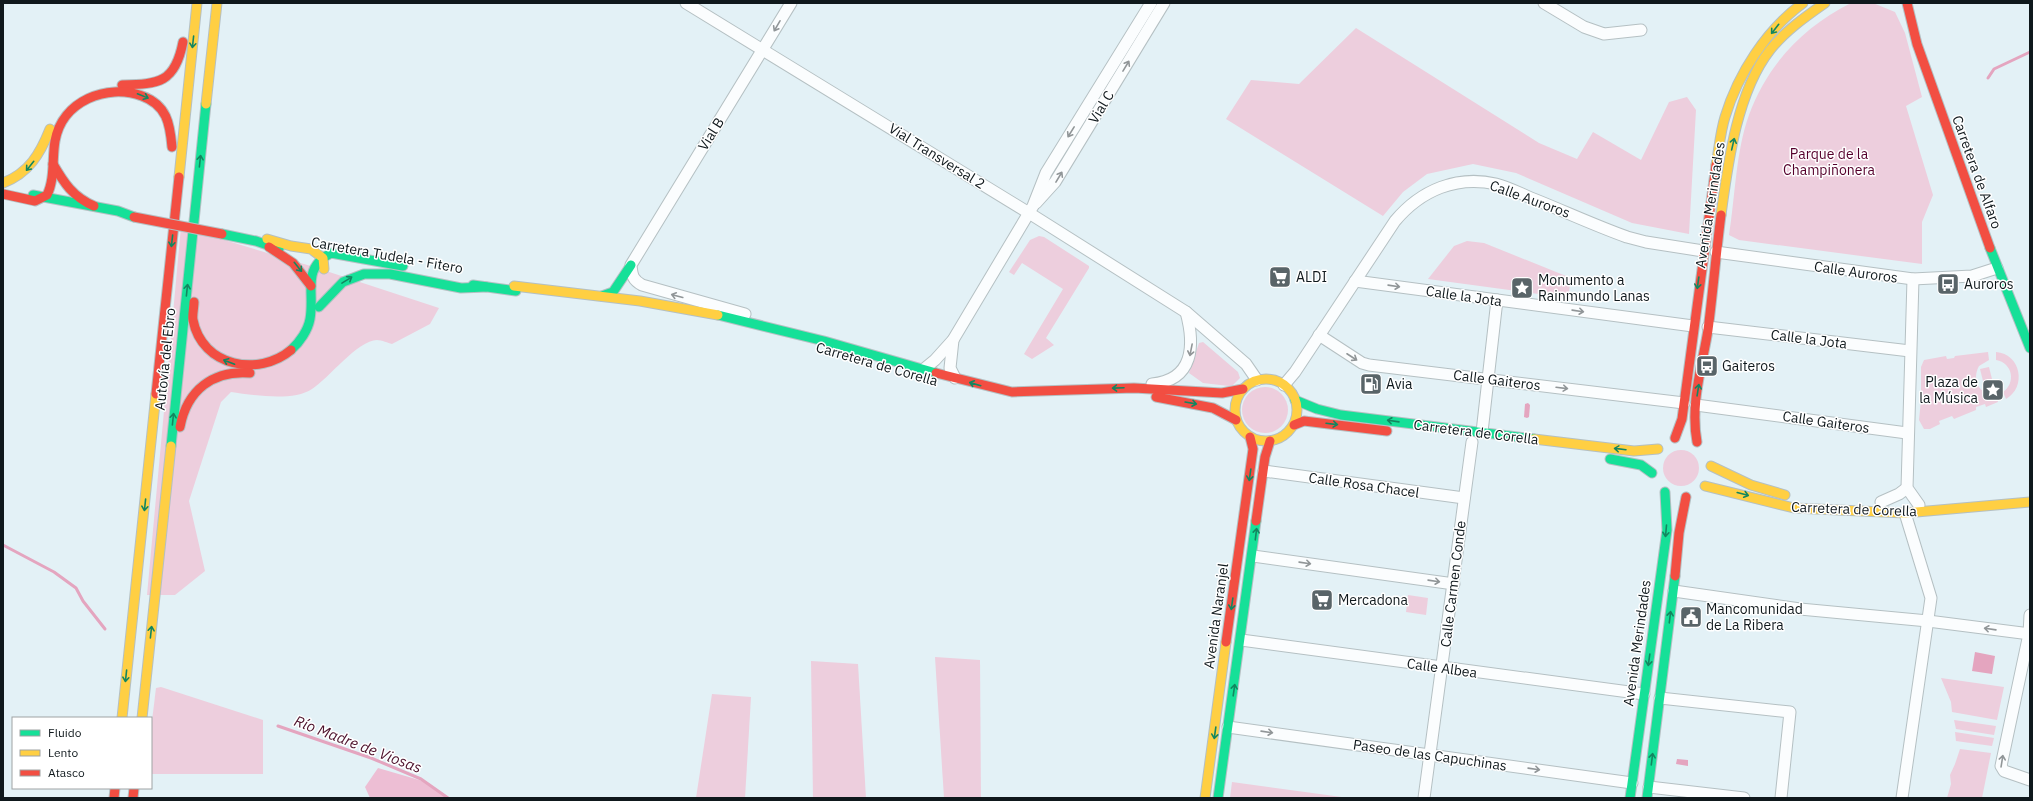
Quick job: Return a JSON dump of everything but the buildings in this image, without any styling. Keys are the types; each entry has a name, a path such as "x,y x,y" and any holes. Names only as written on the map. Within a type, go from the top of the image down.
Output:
{"main road":[{"name":"Autovía del Ebro","path":"122,717 197,3"},
{"name":"Autovía del Ebro","path":"142,717 217,3"},
{"name":"Avenida Merindades","path":"1652,473 1652,460 1666,443 1682,419 1712,184 1728,110 1745,68 1785,16 1803,3"},
{"name":"Avenida Merindades","path":"1697,442 1694,421 1708,327 1716,252 1727,172 1742,107 1763,60 1792,25 1825,3"},
{"name":"Carretera de Alfaro","path":"1907,3 1917,44 1997,268 2030,348"},
{"path":"3,183 16,179 29,169 47,138 55,118 68,102 89,88 144,85 161,82 172,72 181,59 184,31"},
{"path":"211,55 213,120 194,294 193,318 196,328 206,346 219,357 241,365 252,366 272,362 281,358 298,342 310,321 311,286 314,267 323,258"},
{"path":"3,194 35,200 44,197 48,192 54,164 55,135 64,118 81,101 94,95 108,92 134,93 158,103 169,117 173,136 171,159"},
{"path":"54,164 68,189 79,200 94,206"},
{"name":"Carretera Tudela - Fitero","path":"3,189 94,206 134,217 256,241 282,250 323,258 486,287 515,288"},
{"path":"3,200 46,208"},
{"name":"Carretera Tudela - Fitero","path":"68,211 118,218 134,217"},
{"path":"149,466 151,365 166,212"},
{"path":"268,239 291,246 311,249 323,258 325,265 323,279"},
{"name":"Carretera Tudela - Fitero","path":"256,241 268,239 375,256 406,267 331,253 323,258"},
{"path":"256,241 284,253 295,263 311,286"},
{"path":"631,265 629,289 631,295 641,301"},
{"path":"602,296 613,292 631,265"},
{"name":"Carretera Tudela - Fitero","path":"424,271 446,275"},
{"path":"319,307 343,282 353,276 371,273 385,274 457,287 486,287"},
{"name":"Carretera Tudela - Fitero","path":"468,279 515,288"},
{"name":"Carretera de Corella","path":"515,288 602,296 673,306 758,324 861,351 924,370 1012,392 1134,388 1173,389 1202,392 1232,392 1243,389"},
{"name":"Carretera de Corella","path":"515,288 604,301 712,322 820,348 981,394 1020,400 1153,396 1213,408 1236,420"},
{"path":"145,685 159,640 182,415 198,391 213,378 234,372 252,373 268,370 283,364 298,354 311,335 319,307 321,293"},
{"path":"673,306 701,309 764,322 768,321"},
{"path":"1270,379 1284,385 1291,391 1295,400 1297,412 1294,425 1281,437 1270,441 1260,441 1250,437 1241,429 1236,420 1235,406 1243,389 1257,380 1270,379"},
{"name":"Carretera de Corella","path":"1295,400 1310,407 1341,414 1474,439 1634,451 1686,438 1697,442"},
{"name":"Carretera de Corella","path":"1294,425 1304,421 1394,432"},
{"name":"Avenida Naranjel","path":"1205,798 1252,455 1253,445 1250,437"},
{"name":"Avenida Naranjel","path":"1218,798 1253,556 1266,454 1270,441"},
{"path":"1697,442 1704,449"},
{"path":"1602,458 1635,463 1652,473 1656,484 1675,495 1697,493 1705,486 1710,477 1711,466 1709,457"},
{"name":"Carretera de Corella","path":"1711,466 1751,485 1792,496"},
{"name":"Carretera de Corella","path":"1705,486 1794,508 1905,513 2030,502"},
{"name":"Avenida Merindades","path":"1647,798 1674,591 1679,533 1675,495"},
{"name":"Avenida Merindades","path":"1630,798 1666,530 1667,511 1675,495"},
{"name":"Carretera de Corella","path":"1877,502 1919,505 2030,497"}],"street":[{"name":"Vial Transversal 2","path":"686,3 1031,210 1186,312 1246,364 1257,380"},
{"name":"Vial B","path":"631,265 791,3"},
{"name":"Vial C","path":"924,370 953,340 1031,210 1046,173 1150,3"},
{"name":"Vial C","path":"1031,210 1055,182 1164,3"},
{"path":"1544,3 1584,27 1604,34 1640,30"},
{"name":"Calle Auroros","path":"1284,385 1407,207 1431,190 1452,183 1471,181 1496,184 1627,237 1646,242 1703,251"},
{"name":"Calle Auroros","path":"1716,252 1913,280 1972,276 1997,268"},
{"name":"Carretera de Corella","path":"631,265 632,276 636,282 642,285 837,341 861,351"},
{"path":"1913,280 1907,433 1907,488 1919,505"},
{"name":"Calle la Jota","path":"1355,281 1693,326"},
{"name":"Calle Carmen Conde","path":"1424,798 1454,584 1464,498 1474,439 1488,379 1497,300"},
{"path":"1134,388 1172,380 1185,366 1189,358 1192,338 1186,312"},
{"name":"Calle la Jota","path":"1708,327 1910,351"},
{"name":"Calle Gaiteros","path":"1319,335 1362,363 1684,403"},
{"path":"953,340 950,368 955,378"},
{"name":"Calle Gaiteros","path":"1696,405 1907,433"},
{"name":"Calle Rosa Chacel","path":"1264,471 1464,498"},
{"path":"1877,502 1899,494 1907,488"},
{"path":"1902,798 1931,598 1905,513"},
{"path":"1253,556 1454,584"},
{"path":"1674,591 1800,608 1928,621 2030,634"},
{"path":"2030,615 2030,634 2001,766 2004,771 2030,780"},
{"name":"Calle Albea","path":"1240,640 1644,694"},
{"path":"1660,698 1790,712 1782,798"},
{"name":"Paseo de las Capuchinas","path":"1228,727 1632,783"},
{"path":"1648,787 1742,798"}],"green space":[{"name":"Parque de la Champiñonera","path":"1851,3 1873,3 1895,12 1905,33 1922,97 1906,106 1933,195 1922,222 1922,264 1739,240 1729,235 1741,143 1749,115 1766,79 1789,49 1817,23"},
{"path":"1356,28 1539,143 1577,159 1593,132 1641,160 1669,102 1687,97 1696,110 1689,234 1632,223 1516,173 1473,164 1427,174 1403,192 1383,216 1226,119 1251,80 1299,84"},
{"path":"181,227 314,267 439,308 430,324 392,344 377,340 361,346 319,384 304,393 272,396 231,392 221,402 189,501 205,571 175,595 147,595"},
{"path":"1039,236 1044,237 1089,266 1089,268 1046,338 1054,345 1032,359 1024,354 1063,289 1022,263 1014,275 1009,272 1030,240"},
{"path":"1467,241 1484,243 1571,278 1568,298 1428,279 1454,246"},
{"path":"1203,342 1238,372 1240,378 1233,385 1229,386 1203,383 1189,373 1199,343"},
{"path":"1988,352 1989,360 1979,366 1976,377 1977,382 1978,386 1985,393 1996,395 1998,402 1986,407 1985,404 1976,407 1976,410 1954,419 1952,416 1939,421 1940,424 1930,429 1924,429 1919,420 1921,400 1923,400 1923,391 1921,391 1921,367 1924,360 1946,356 1947,359 1954,358 1955,356"},
{"path":"1996,352 2011,358 2016,365 2018,372 2019,379 2017,387 2013,394 2006,399 2003,392 2010,384 2011,374 2006,365 1996,360"},
{"path":"1989,367 1993,383 1984,385 1980,369"},
{"path":"1270,387 1282,393 1287,401 1287,419 1282,427 1274,432 1260,433 1248,427 1243,419 1242,405 1248,393 1256,388"},
{"path":"1681,450 1691,453 1696,458 1699,468 1696,478 1691,483 1681,486 1671,483 1666,478 1663,468 1666,458 1671,453"},
{"path":"1408,595 1428,598 1426,615 1406,612"},
{"path":"935,657 980,660 981,798 944,798"},
{"path":"811,661 858,664 866,798 813,798"},
{"path":"1941,678 2004,687 1997,720 1952,712 1951,702"},
{"path":"161,687 263,720 263,774 152,774 152,721 156,688"},
{"path":"712,694 751,697 745,798 696,798"},
{"path":"1954,720 1996,726 1994,735 1956,729"},
{"path":"1955,732 1994,738 1992,746 1956,741"},
{"path":"1960,749 1991,753 1982,798 1947,798 1951,784 1950,775"},
{"path":"1232,782 1349,798 1230,798"}],"shaded area":[{"path":"1528,403 1530,405 1529,417 1527,418 1524,417 1525,404"},
{"path":"1975,652 1995,656 1992,674 1972,671"},
{"path":"1677,759 1688,760 1688,766 1676,764"},
{"path":"378,768 426,782 449,798 370,798 365,787"}],"waterway":[{"path":"1988,78 1994,69 2030,52"},
{"name":"Río Madre de Viosas","path":"3,545 54,572 76,588 83,601 105,629"},
{"name":"Río Madre de Viosas","path":"278,726 371,758 421,779 448,798"}],"traffic: fast":[{"path":"171,446 206,104"},
{"path":"33,195 118,211 134,217"},
{"path":"222,234 256,241 279,249"},
{"path":"1990,248 2030,348"},
{"path":"291,350 303,336 309,323 312,274 322,259 331,253 403,266"},
{"path":"602,296 613,292 631,265"},
{"path":"319,307 343,282 364,274 390,274 461,288 486,287"},
{"path":"473,285 516,291"},
{"path":"718,315 824,341 936,373"},
{"path":"1295,400 1317,409 1341,415 1534,439"},
{"path":"1610,459 1641,465 1652,473"},
{"path":"1630,798 1667,530 1665,492"},
{"path":"1218,798 1256,521"},
{"path":"1647,798 1675,576"}],"traffic: slow":[{"path":"179,177 197,3"},
{"path":"206,104 217,3"},
{"path":"1716,165 1725,117 1737,85 1765,40 1777,26 1803,3"},
{"path":"1721,215 1731,151 1749,86 1770,50 1789,30 1825,3"},
{"path":"3,183 12,179 27,168 38,154 50,129"},
{"path":"267,239 291,246 311,249 323,258 324,269"},
{"path":"514,286 640,301 718,315"},
{"path":"1260,379 1272,379 1288,388 1295,398 1297,410 1295,422 1288,432 1272,441 1260,441 1249,436 1240,427 1235,416 1235,404 1240,393 1249,384 1260,379"},
{"path":"122,717 156,394"},
{"path":"1534,439 1634,451 1658,449"},
{"path":"142,717 171,446"},
{"path":"1711,466 1751,485 1785,495"},
{"path":"1705,486 1794,508 1905,513 2030,502"},
{"path":"1205,798 1226,642"}],"traffic: jam":[{"path":"1907,3 1917,44 1990,248"},
{"path":"122,85 146,84 163,78 170,73 175,66 180,56 183,42"},
{"path":"3,194 35,201 47,195 50,189 55,141 59,127 67,115 76,106 101,94 115,92 128,93 142,96 157,105 166,116 172,147"},
{"path":"53,164 70,189 80,198 94,206"},
{"path":"1675,438 1682,419 1716,165"},
{"path":"156,394 179,177"},
{"path":"1697,442 1695,428 1696,400 1708,330 1721,215"},
{"path":"134,217 222,234"},
{"path":"269,247 293,263 311,286"},
{"path":"194,302 193,320 198,336 208,348 220,357 233,363 248,365 263,363 278,358 291,350"},
{"path":"180,427 189,403 195,393 204,385 213,379 224,375 250,373"},
{"path":"936,373 1012,392 1134,388 1222,393 1243,389"},
{"path":"1156,397 1213,408 1236,420"},
{"path":"1294,425 1304,421 1387,431"},
{"path":"1226,642 1253,449 1250,437"},
{"path":"1256,521 1265,457 1270,441"},
{"path":"1675,576 1679,533 1686,497"},
{"path":"114,798 115,789"},
{"path":"133,798 134,789"}],"place":[{"name":"ALDI","path":"1280,277"},
{"name":"Auroros","path":"1948,284"},
{"name":"Monumento a Rainmundo Lanas","path":"1522,288"},
{"name":"Gaiteros","path":"1707,366"},
{"name":"Avia","path":"1371,384"},
{"name":"Plaza de la Música","path":"1993,390"},
{"name":"Mercadona","path":"1322,600"},
{"name":"Mancomunidad de La Ribera","path":"1691,617"}]}
